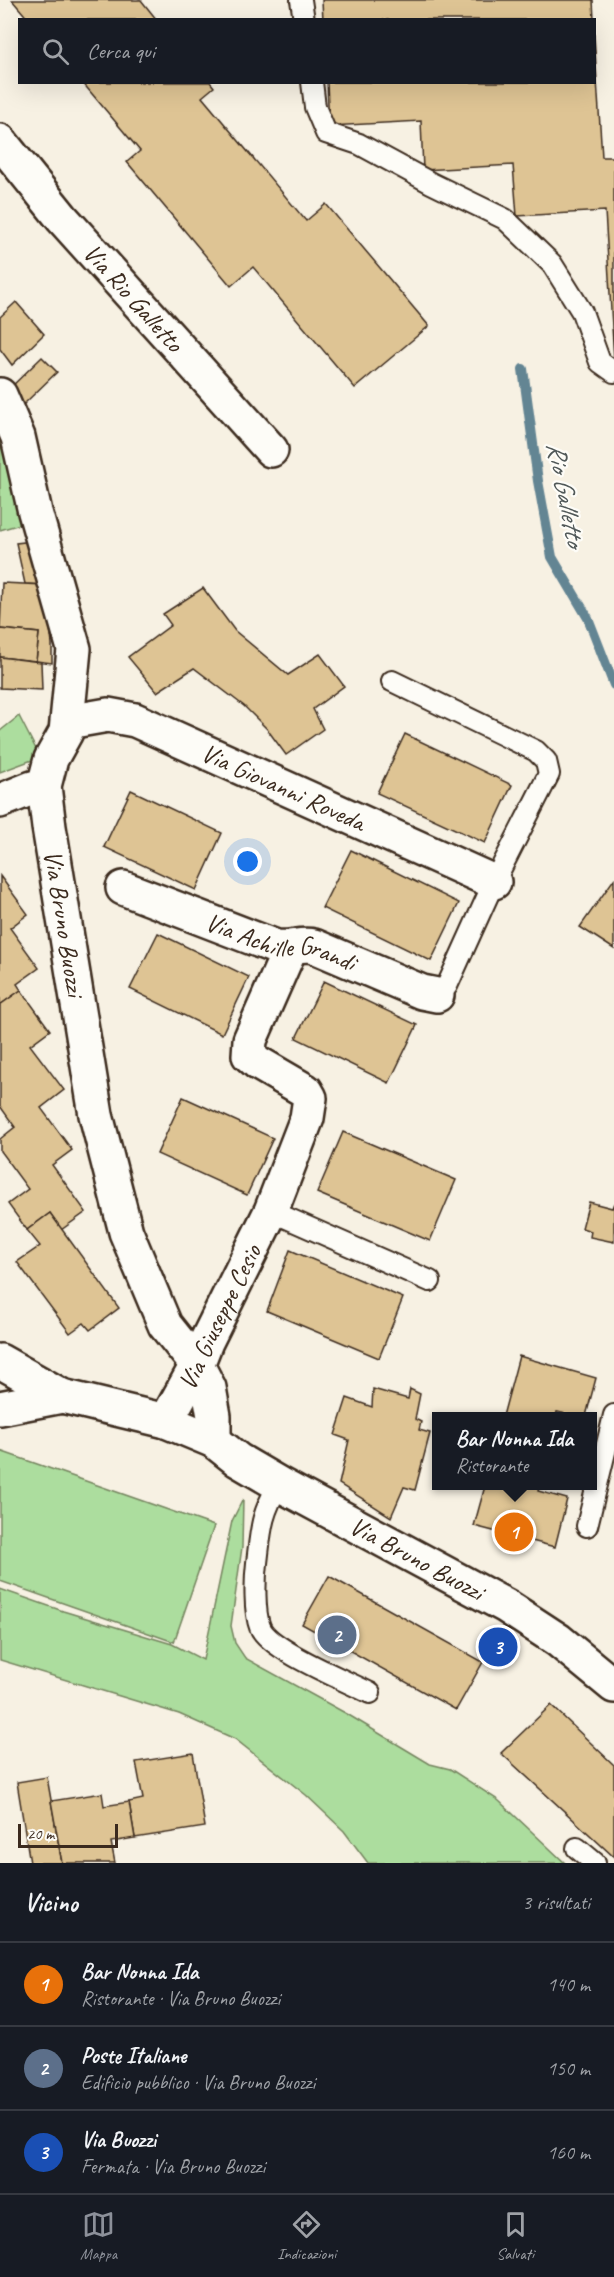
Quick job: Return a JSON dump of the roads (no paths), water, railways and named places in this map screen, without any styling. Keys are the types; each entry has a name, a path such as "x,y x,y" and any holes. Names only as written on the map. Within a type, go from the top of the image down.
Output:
{"street":[{"name":"Via Rio Galletto","path":"0,141 62,218 272,450"},
{"name":"Via Bruno Buozzi","path":"0,395 18,437 35,512 74,649 66,732 51,759 44,786 96,1114 126,1232 165,1325 197,1365 209,1388 214,1416 214,1441"},
{"name":"Via Giovanni Roveda","path":"68,722 108,715 135,720 494,882"},
{"path":"0,801 32,788 44,786"},
{"name":"Via Achille Grandi","path":"123,888 276,947 290,949 303,944 314,946 422,992 437,995"},
{"name":"Via Giuseppe Cesio","path":"166,1421 197,1365 206,1342 271,1211 307,1118 310,1098 306,1091 258,1063 249,1054 250,1040 290,949"},
{"path":"0,1361 63,1396"},
{"name":"Via Bruno Buozzi","path":"63,1396 166,1421 214,1441 238,1460 279,1484 506,1606 558,1640 613,1684"},
{"path":"0,1408 63,1396"}],"lane":[{"path":"301,0 304,18"},
{"path":"312,84 315,107 326,133 359,144 505,219 552,264 582,312 600,362 614,372"},
{"path":"392,681 536,751 546,761 549,774 494,882 447,986 437,995"},
{"path":"271,1211 430,1281"},
{"path":"597,1485 614,1415"},
{"path":"279,1484 267,1504 261,1521 256,1573 260,1628 296,1657 370,1693"},
{"path":"587,1526 596,1490"},
{"path":"577,1848 595,1863"}],"waterway":[{"name":"Rio Galletto","path":"523,369 538,481 552,557 588,618 614,685"}],"place":[{"name":"Bar Nonna Ida","path":"514,1532"},
{"name":"Poste Italiane","path":"337,1635"},
{"name":"Via Buozzi","path":"498,1647"}]}
